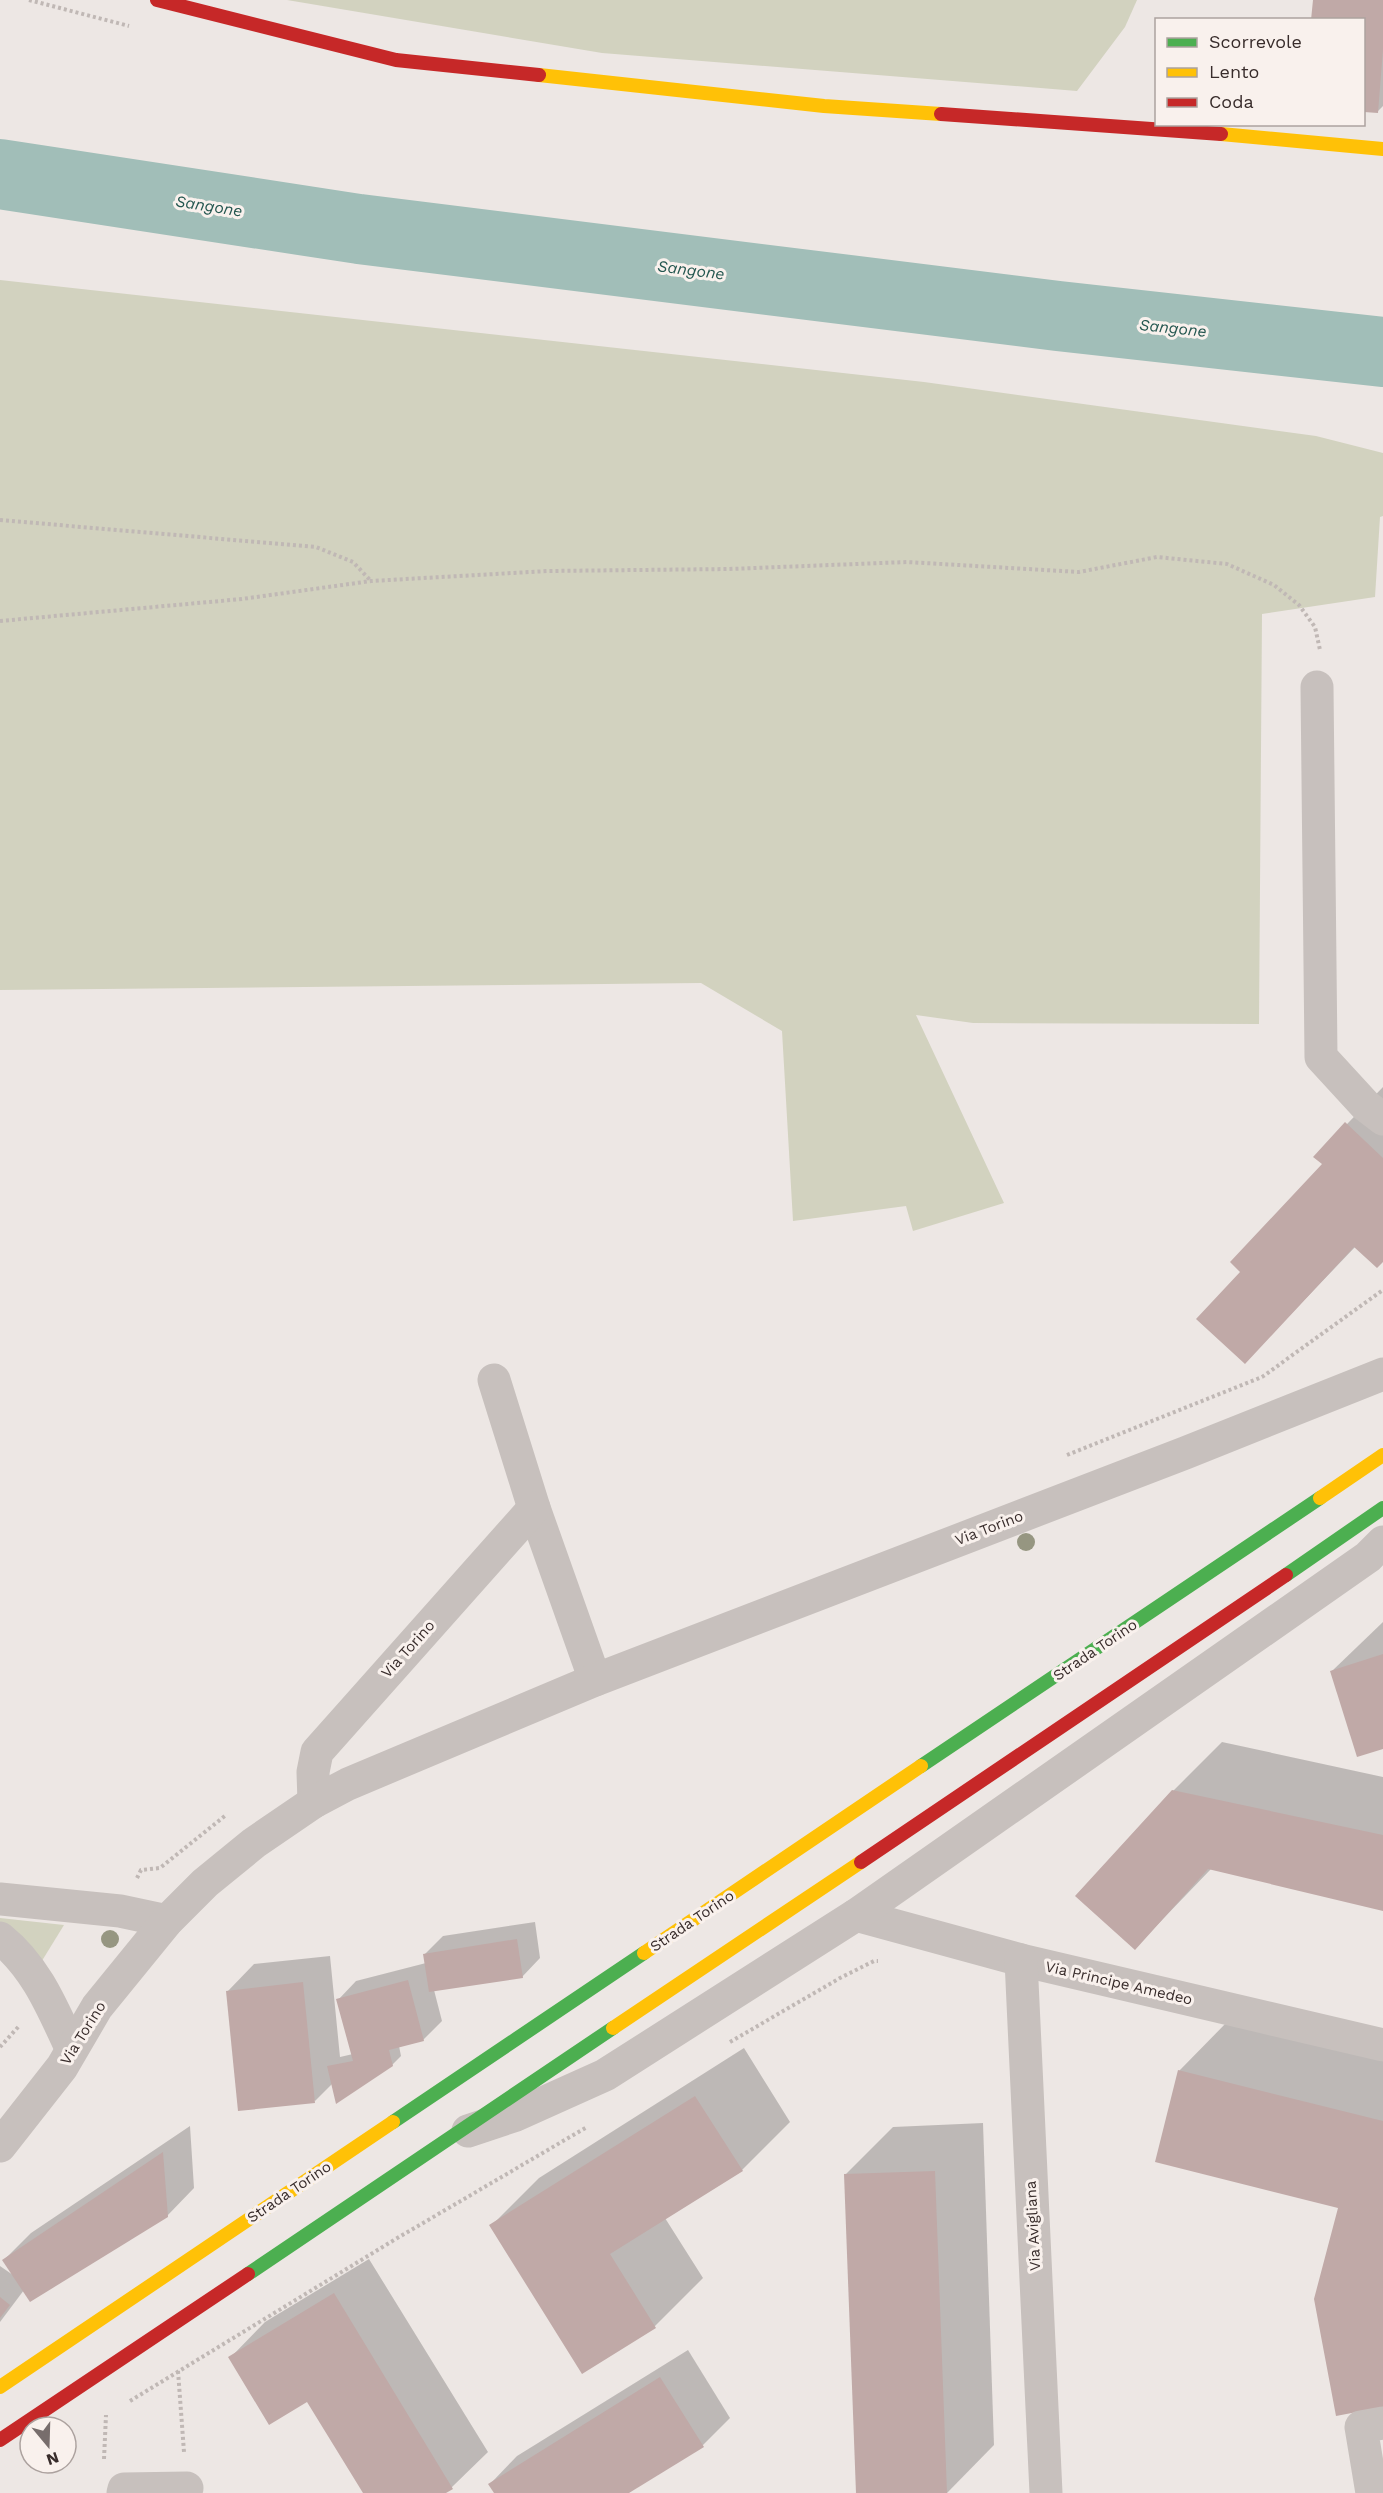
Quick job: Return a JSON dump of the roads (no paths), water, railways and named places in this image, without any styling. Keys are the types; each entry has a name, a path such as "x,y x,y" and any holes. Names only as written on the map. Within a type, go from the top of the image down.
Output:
{"main road":[{"path":"157,0 396,60 824,106 1290,140 1383,150"},
{"name":"Strada Torino","path":"0,2387 1383,1455"},
{"path":"0,2440 1383,1508"}],"street":[{"path":"1317,687 1321,1057 1366,1106 1383,1119"},
{"name":"Via Torino","path":"0,2146 62,2067 97,2007 167,1921 205,1883 254,1843 314,1802 348,1784 595,1680 1185,1454 1383,1374"},
{"path":"494,1380 534,1508 595,1680"},
{"name":"Via Torino","path":"314,1802 313,1772 317,1752 534,1508"},
{"path":"447,2139 516,2115 605,2075 856,1915 1368,1557 1383,1542"},
{"path":"0,1899 120,1911 167,1921"},
{"name":"Via Principe Amedeo","path":"856,1915 1021,1960 1383,2045"},
{"path":"0,1938 16,1951 32,1971 47,1996 71,2048"},
{"name":"Via Avigliana","path":"1021,1960 1046,2493"},
{"path":"1372,2493 1361,2427 1383,2423"},
{"path":"113,2481 124,2489 187,2488"}],"waterway":[{"name":"Sangone","path":"0,174 359,229 1058,316 1383,352"}]}
